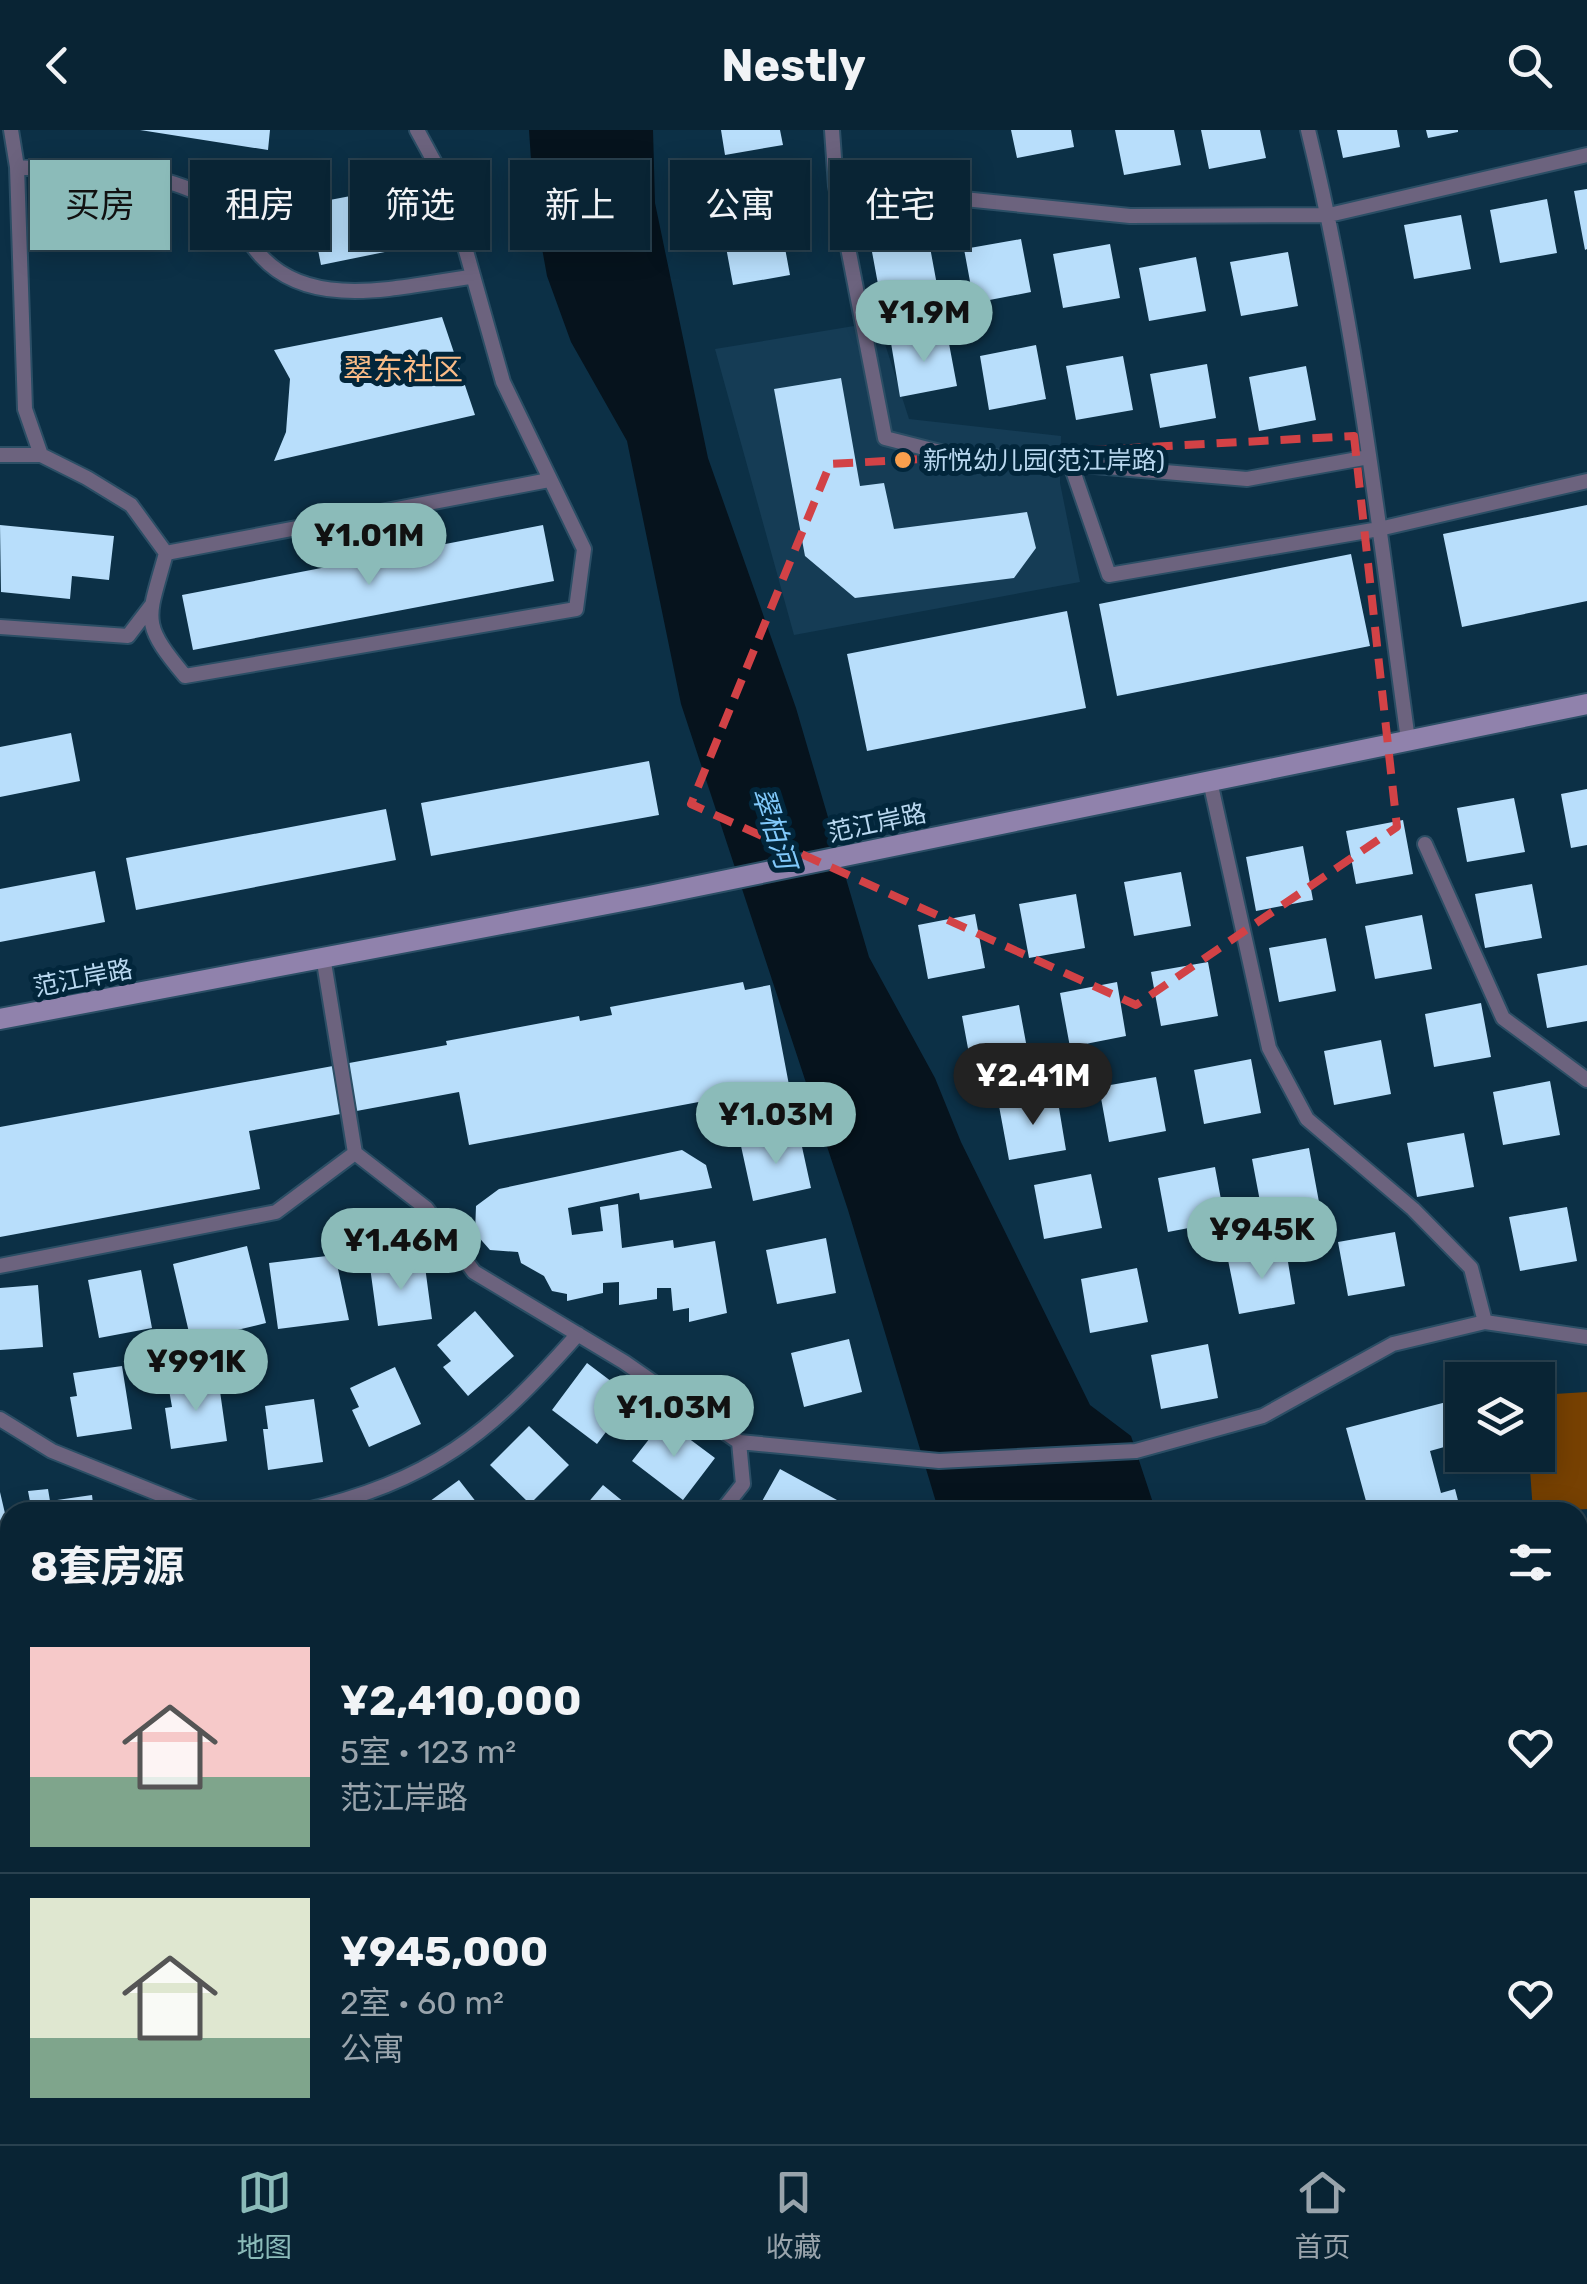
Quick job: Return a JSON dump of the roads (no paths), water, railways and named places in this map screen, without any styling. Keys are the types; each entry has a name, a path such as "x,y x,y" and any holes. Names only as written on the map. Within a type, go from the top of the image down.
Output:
{"street":[{"name":"范江岸路","path":"0,1019 649,896 1587,704"}],"lane":[{"path":"11,130 17,166 26,409 40,455"},
{"path":"166,553 152,605 152,636 185,676 576,609 584,549 502,382 448,188 417,130"},
{"path":"832,130 834,160"},
{"path":"1308,130 1329,215 1370,457 1408,740"},
{"path":"970,200 1130,216 1329,215 1587,155"},
{"path":"17,166 146,177 196,192 234,214 261,256 299,283 350,292 471,278"},
{"path":"848,250 885,438 944,452 1246,479 1370,457"},
{"path":"0,455 40,455 130,505 166,553"},
{"path":"1070,462 1108,575 1379,528 1587,481"},
{"path":"166,553 549,480"},
{"path":"0,627 128,636 152,605"},
{"path":"1210,781 1269,1048 1307,1118 1414,1209 1470,1268 1485,1322"},
{"path":"1425,844 1503,1018 1587,1080"},
{"path":"323,956 355,1153 426,1208 474,1272 578,1334 739,1442 957,1460 1136,1451 1263,1416 1393,1344 1485,1322 1587,1338"},
{"path":"0,1266 276,1212 355,1153"},
{"path":"341,1502 358,1498 454,1454 525,1395 578,1334"},
{"path":"0,1419 52,1452 179,1502"},
{"path":"729,1502 743,1484 739,1442"}],"water":[{"name":"翠柏河","path":"529,130 653,130 655,203 708,458 796,708 869,957 935,1078 961,1142 1090,1405 1131,1436 1153,1502 936,1502 848,1210 681,704 627,441 571,342 547,276 542,250 650,250 650,160 531,160"}],"place":[{"name":"新悦幼儿园(范江岸路)","path":"903,460"}],"district":[{"name":"翠东社区","path":"403,370"}]}
